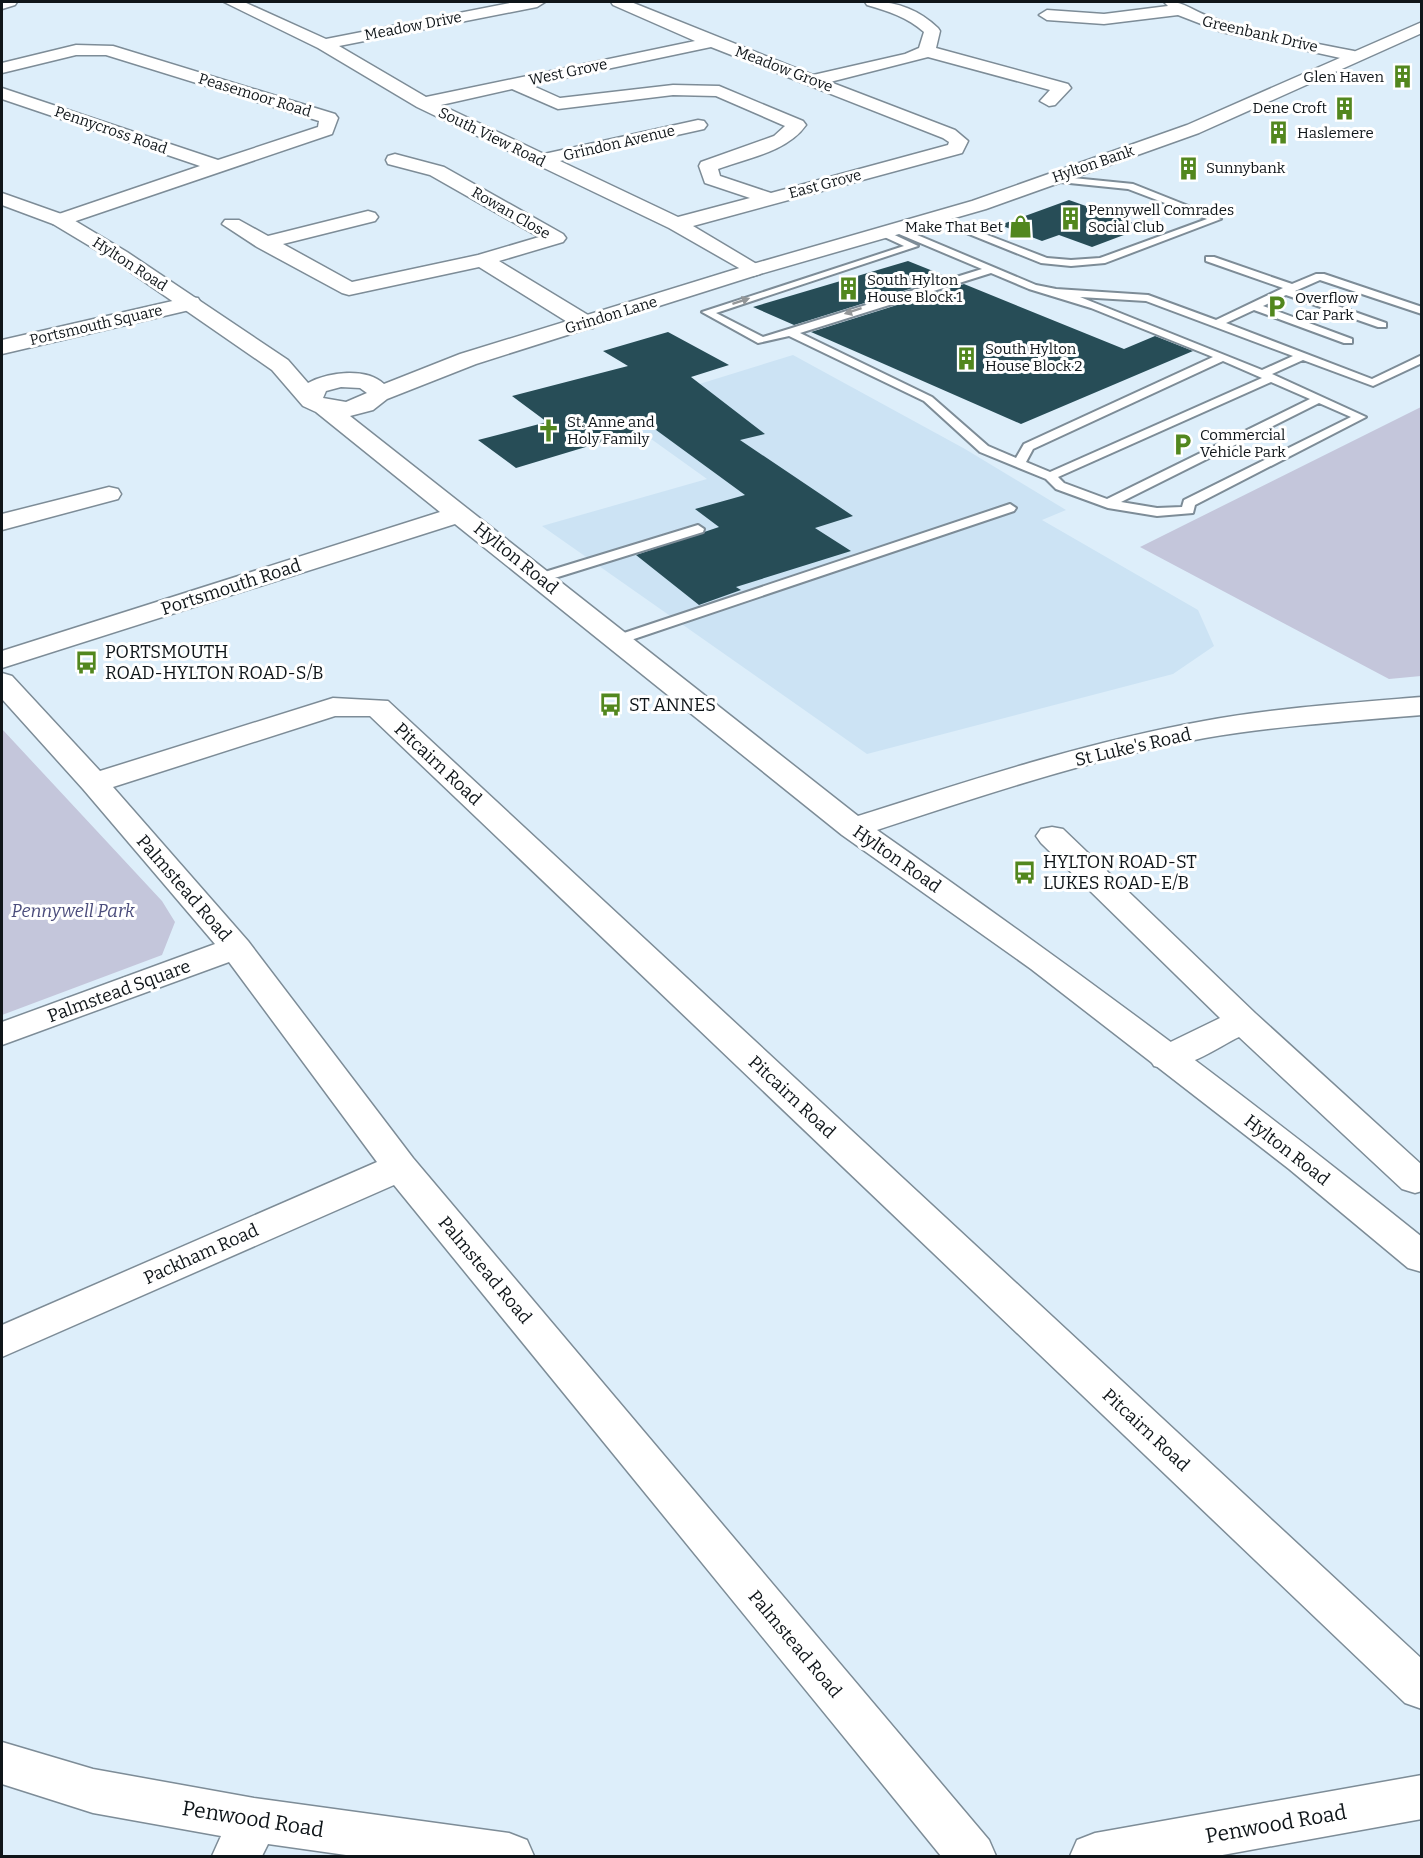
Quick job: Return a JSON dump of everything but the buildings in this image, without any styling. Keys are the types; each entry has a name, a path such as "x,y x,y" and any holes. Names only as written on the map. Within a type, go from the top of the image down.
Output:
{"street":[{"path":"2,4 9,2"},
{"name":"South View Road","path":"232,2 324,44 423,103 676,224 753,270"},
{"name":"Meadow Drive","path":"324,44 537,2"},
{"name":"Meadow Grove","path":"619,2 712,42 950,134"},
{"path":"873,2 905,10 922,21 932,31 927,51"},
{"path":"1047,15 1110,23 1175,6"},
{"name":"Greenbank Drive","path":"1175,6 1202,21 1354,56"},
{"name":"Hylton Bank","path":"753,270 934,218 1193,129 1422,27"},
{"name":"West Grove","path":"423,103 712,42"},
{"name":"Peasemoor Road","path":"2,68 76,50 107,50 329,118 326,130 60,220"},
{"path":"814,80 910,58 927,51 1062,88 1049,101"},
{"path":"514,84 558,104 673,90 718,91 797,125 780,140 708,166 711,179 771,199"},
{"name":"Pennycross Road","path":"2,93 220,167"},
{"name":"Grindon Avenue","path":"540,160 698,125"},
{"name":"East Grove","path":"676,224 955,149 959,141 950,134"},
{"name":"Rowan Close","path":"232,224 349,289 482,260 556,238 437,171 394,160"},
{"name":"Hylton Road","path":"2,199 60,220 120,256 280,365 318,404 381,450 853,828 1044,962 1302,1160 1422,1258"},
{"path":"264,243 368,217"},
{"path":"482,260 585,323"},
{"name":"Grindon Lane","path":"318,404 348,409 468,359 753,270"},
{"name":"Portsmouth Square","path":"2,347 190,303"},
{"name":"Grindon Lane","path":"346,380 468,359"},
{"name":"Hylton Road","path":"280,365 346,380"},
{"path":"318,404 311,392 318,386 346,380 368,383 377,389 381,450"},
{"path":"2,522 109,494"},
{"name":"Portsmouth Road","path":"2,660 461,514"},
{"name":"Palmstead Road","path":"2,682 94,783 236,948 400,1167 971,1857"},
{"name":"St Luke's Road","path":"853,828 1004,779 1174,736 1304,716 1422,706"},
{"name":"Pitcairn Road","path":"94,783 333,707 378,707 1422,1689"},
{"path":"1052,836 1243,1021 1415,1180"},
{"name":"Palmstead Square","path":"2,1034 236,948"},
{"path":"1167,1058 1243,1021"},
{"name":"Packham Road","path":"2,1342 400,1167"},
{"name":"Penwood Road","path":"2,1763 245,1838 508,1857"},
{"name":"Penwood Road","path":"1095,1857 1422,1797"}],"lane":[{"path":"934,218 1046,261 1071,263 1101,261 1215,219 1130,186 1053,179"},
{"path":"890,231 1033,287 1148,298 1218,322 1373,383 1422,358"},
{"path":"890,231 913,246 706,312 762,341 989,270"},
{"path":"1210,259 1382,325"},
{"path":"1218,322 1320,276 1422,311"},
{"path":"790,332 928,399 984,449 1018,465 1050,476 1060,486 1108,504 1157,512 1189,510 1188,503 1360,417 1126,315 1056,291"},
{"path":"1253,306 1348,341"},
{"path":"1050,476 1266,376 1303,356"},
{"path":"1018,465 1028,447 1222,357"},
{"path":"1108,504 1319,399"},
{"path":"617,640 1010,508"},
{"path":"540,578 698,529"}],"shaded area":[{"path":"793,355 965,449 1066,510 1042,520 1198,610 1214,646 1173,674 867,754 542,526 707,479 612,411"}],"green space":[{"path":"1421,407 1421,676 1389,679 1140,547"},
{"name":"Pennywell Park","path":"2,729 162,901 175,922 162,955 2,1015"}],"place":[{"name":"Glen Haven","path":"1402,77"},
{"name":"Dene Croft","path":"1345,108"},
{"name":"Haslemere","path":"1279,133"},
{"name":"Sunnybank","path":"1188,168"},
{"name":"Pennywell Comrades Social Club","path":"1070,219"},
{"name":"Make That Bet","path":"1021,227"},
{"name":"South Hylton House Block 1","path":"849,289"},
{"name":"Overflow Car Park","path":"1277,307"},
{"name":"South Hylton House Block 2","path":"967,358"},
{"name":"St. Anne and Holy Family","path":"549,431"},
{"name":"Commercial Vehicle Park","path":"1182,444"},
{"name":"PORTSMOUTH ROAD-HYLTON ROAD-S/B","path":"87,662"},
{"name":"ST ANNES","path":"611,705"},
{"name":"HYLTON ROAD-ST LUKES ROAD-E/B","path":"1025,872"}]}
